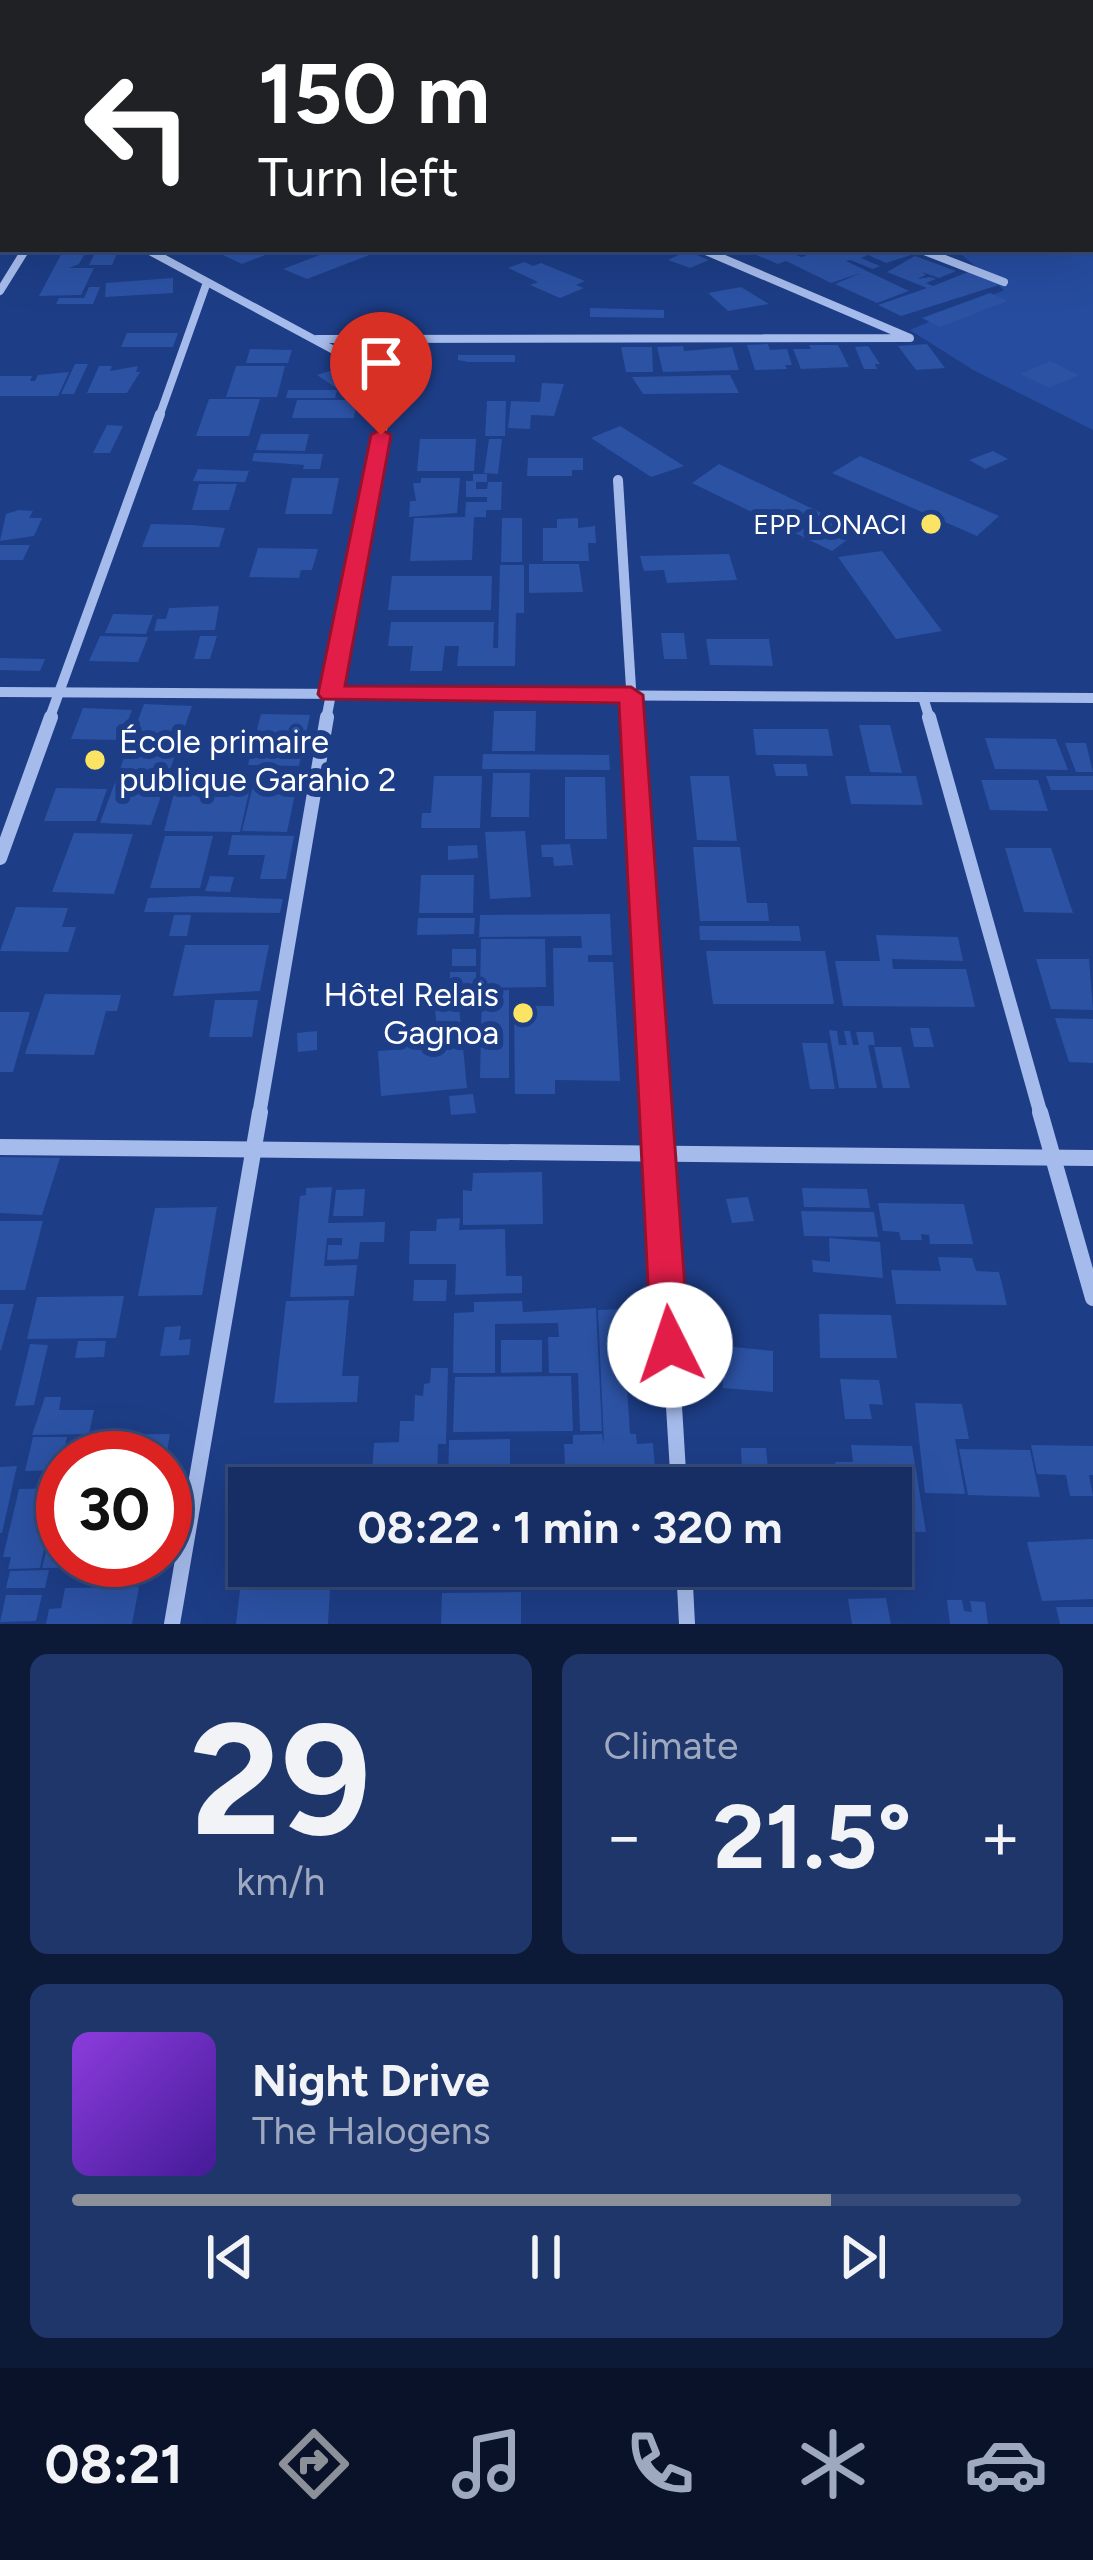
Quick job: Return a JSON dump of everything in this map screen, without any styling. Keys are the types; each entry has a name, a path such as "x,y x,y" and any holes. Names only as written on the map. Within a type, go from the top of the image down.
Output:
{"street":[{"path":"0,291 24,252"},
{"path":"151,252 369,370 389,392 331,694 172,1624"},
{"path":"312,339 910,338 708,252"},
{"path":"927,252 1004,282"},
{"path":"0,858 206,285"},
{"path":"618,480 678,1467"},
{"path":"0,692 1093,698"},
{"path":"923,697 1093,1298"},
{"path":"0,1147 1093,1157"},
{"path":"685,1587 687,1624"}],"shaded area":[{"path":"959,252 1093,252 1093,430 973,370 910,330 1004,290"}],"building":[{"path":"62,252 85,252 79,264 69,268 94,268 81,295 39,296"},
{"path":"96,252 118,252 112,265 89,265"},
{"path":"216,252 273,252 242,264"},
{"path":"327,252 377,252 307,279 283,269"},
{"path":"689,252 709,260 690,268 668,260"},
{"path":"749,252 789,252 801,257 807,256 799,252 904,252 911,255 886,263 868,255 861,258 880,266 873,269 846,261 909,291 877,303 835,284 861,273 831,283 786,261 778,264"},
{"path":"915,256 956,271 939,278 922,272 926,275 917,279 936,279 926,283 933,286 973,270 1002,284 901,316 878,305 927,288 887,272"},
{"path":"541,263 585,281 576,285 584,288 560,298 530,285 538,282 508,268"},
{"path":"173,278 173,293 105,297 106,283"},
{"path":"89,287 100,287 93,304 56,304 59,298 84,298"},
{"path":"741,287 769,304 728,311 708,293"},
{"path":"990,293 1008,301 940,327 922,318"},
{"path":"590,308 664,310 664,318 590,317"},
{"path":"127,333 178,333 173,347 121,347"},
{"path":"768,344 770,350 787,349 792,365 755,370 747,345"},
{"path":"927,344 945,368 916,370 898,346"},
{"path":"809,345 838,345 849,367 801,369 793,349 811,349"},
{"path":"683,346 684,351 732,347 739,370 663,372 657,347"},
{"path":"868,346 880,364 875,364 877,369 864,369 855,347"},
{"path":"621,347 652,347 653,372 626,372"},
{"path":"250,349 292,350 288,363 246,363"},
{"path":"458,355 515,355 515,362 468,362 458,360"},
{"path":"1050,361 1079,375 1049,388 1020,374"},
{"path":"75,364 88,364 74,394 61,394"},
{"path":"99,366 112,366 110,371 138,366 136,372 140,372 127,393 87,393"},
{"path":"236,366 285,366 277,397 226,397"},
{"path":"339,368 353,377 363,374 383,387 351,398 317,375"},
{"path":"69,372 58,396 0,396 0,376 32,376 30,381 35,381 38,375"},
{"path":"730,375 739,393 643,394 632,377"},
{"path":"542,383 564,384 554,416 531,415 530,429 508,428 511,401 540,402"},
{"path":"288,390 337,390 335,398 286,398"},
{"path":"209,399 260,399 249,436 196,436"},
{"path":"297,400 357,400 354,418 292,418"},
{"path":"487,401 506,401 505,436 485,436"},
{"path":"107,425 123,426 110,453 93,453"},
{"path":"620,426 684,466 651,477 591,438"},
{"path":"261,434 309,434 305,451 256,450"},
{"path":"420,439 476,439 474,471 417,471"},
{"path":"489,439 502,439 498,474 484,473"},
{"path":"993,451 1008,459 985,469 969,460"},
{"path":"254,453 323,454 320,469 303,469 304,465 252,461"},
{"path":"860,456 999,516 977,536 832,473"},
{"path":"528,458 583,458 583,470 572,470 572,476 527,476"},
{"path":"719,464 859,531 832,551 692,483"},
{"path":"198,469 249,471 245,482 193,481"},
{"path":"473,474 487,474 487,482 476,482 476,489 487,489 488,482 502,482 501,510 486,510 486,517 474,517 472,560 410,561 414,518 465,517 466,502 487,502 487,497 466,497 466,481 473,481"},
{"path":"292,478 339,478 332,514 285,514"},
{"path":"421,478 460,478 457,513 409,517 410,501 416,501 413,483 421,483"},
{"path":"199,484 237,484 229,510 192,510"},
{"path":"33,511 29,518 42,518 34,536 0,541 6,514"},
{"path":"502,518 522,518 522,562 501,562"},
{"path":"578,518 578,528 595,526 596,543 588,543 589,561 543,561 543,528 557,528 557,519"},
{"path":"151,524 225,528 219,547 142,547"},
{"path":"0,545 30,545 23,560 0,560"},
{"path":"258,548 318,549 312,570 301,570 299,578 249,577"},
{"path":"882,551 942,631 896,639 838,557"},
{"path":"729,554 737,580 667,583 664,570 644,571 640,556"},
{"path":"529,564 579,564 583,592 529,593"},
{"path":"500,565 524,565 524,613 516,613 515,666 457,666 459,646 445,646 442,671 410,671 413,646 388,646 391,622 494,622 493,648 498,648"},
{"path":"392,576 492,576 491,610 388,610"},
{"path":"219,606 215,630 154,631 157,619 166,619 169,608"},
{"path":"113,614 153,615 146,634 105,633"},
{"path":"661,633 684,633 687,659 664,659"},
{"path":"100,636 148,637 138,662 89,661"},
{"path":"200,636 217,636 210,659 194,659"},
{"path":"706,639 769,639 773,666 710,665"},
{"path":"0,658 45,659 40,671 0,670"},
{"path":"144,704 192,706 151,825 100,823"},
{"path":"83,708 132,710 121,740 71,739"},
{"path":"494,711 536,711 535,751 492,751"},
{"path":"261,714 310,715 299,766 248,765"},
{"path":"859,725 890,725 902,773 870,772"},
{"path":"753,729 828,729 833,756 756,755"},
{"path":"985,738 1056,739 1068,770 995,769"},
{"path":"1065,743 1086,743 1093,772 1076,772"},
{"path":"483,754 609,755 610,770 482,769"},
{"path":"773,764 806,764 808,776 776,776"},
{"path":"257,769 300,770 287,832 242,831"},
{"path":"493,773 530,773 529,817 491,817"},
{"path":"434,776 482,776 480,828 421,828 422,813 431,813"},
{"path":"690,776 729,776 737,841 697,840"},
{"path":"845,776 916,776 923,805 851,804"},
{"path":"1046,776 1093,776 1093,790 1051,790"},
{"path":"565,777 605,777 607,839 565,839"},
{"path":"981,780 1038,780 1048,811 990,810"},
{"path":"177,782 251,783 240,832 164,831"},
{"path":"56,788 107,789 96,821 44,821"},
{"path":"525,831 531,897 490,899 485,832"},
{"path":"74,833 133,834 114,894 52,892"},
{"path":"232,835 294,836 286,879 260,879 265,855 228,855"},
{"path":"165,836 213,836 200,888 150,888"},
{"path":"570,844 573,865 554,866 553,857 542,857 541,845"},
{"path":"477,845 478,858 448,860 448,846"},
{"path":"693,847 740,847 747,903 767,903 769,921 700,921"},
{"path":"1005,848 1051,848 1073,913 1024,912"},
{"path":"421,875 474,875 473,913 419,913"},
{"path":"210,876 234,877 230,892 205,891"},
{"path":"148,898 283,899 280,913 144,912"},
{"path":"16,907 68,908 62,927 76,927 68,952 0,951"},
{"path":"610,914 612,955 588,955 588,962 613,962 620,1081 555,1080 555,1094 515,1094 514,1006 554,1006 553,948 582,948 581,936 479,937 480,915"},
{"path":"174,915 191,915 187,936 169,936"},
{"path":"418,918 475,918 474,934 417,935"},
{"path":"699,926 799,926 801,941 700,940"},
{"path":"876,935 958,937 963,961 892,959 893,969 966,969 975,1007 843,1006 835,961 880,961"},
{"path":"481,939 545,939 546,987 480,988"},
{"path":"185,945 269,945 260,991 173,996"},
{"path":"452,949 476,949 476,966 452,966"},
{"path":"706,951 825,951 834,1004 713,1004"},
{"path":"1036,959 1089,959 1093,1010 1051,1009"},
{"path":"450,972 476,972 476,984 450,985"},
{"path":"482,990 509,990 509,1078 480,1078"},
{"path":"45,994 121,995 117,1011 106,1011 94,1055 25,1054"},
{"path":"215,1000 258,1000 252,1037 209,1037"},
{"path":"459,1007 467,1088 381,1096 378,1051 405,1049 405,1039 438,1036 435,1010"},
{"path":"0,1012 30,1012 13,1072 0,1072"},
{"path":"1055,1018 1093,1019 1093,1063 1069,1062"},
{"path":"910,1028 929,1028 934,1047 914,1047"},
{"path":"829,1030 837,1031 839,1045 847,1045 844,1031 850,1031 853,1045 859,1045 856,1032 873,1032 875,1045 868,1045 877,1088 839,1088"},
{"path":"317,1031 317,1050 298,1052 297,1033"},
{"path":"802,1043 827,1043 835,1089 810,1089"},
{"path":"874,1047 901,1047 910,1088 883,1088"},
{"path":"473,1094 476,1113 451,1115 449,1096"},
{"path":"0,1157 60,1158 42,1215 0,1213"},
{"path":"542,1172 543,1224 463,1225 463,1190 472,1191 473,1173"},
{"path":"332,1187 328,1223 385,1222 384,1242 360,1242 358,1259 327,1260 328,1245 342,1245 342,1238 327,1238 324,1266 357,1265 354,1296 290,1297 300,1196 306,1195 306,1188"},
{"path":"802,1188 867,1189 870,1208 804,1207"},
{"path":"365,1189 363,1216 333,1216 336,1190"},
{"path":"748,1197 754,1221 732,1223 726,1199"},
{"path":"878,1203 964,1204 973,1244 930,1244 929,1235 921,1234 922,1240 901,1240 899,1232 883,1231"},
{"path":"217,1207 202,1295 138,1296 155,1208"},
{"path":"801,1211 874,1212 878,1237 804,1236"},
{"path":"460,1218 459,1230 505,1229 506,1276 522,1276 522,1293 455,1295 456,1264 409,1264 410,1231 436,1231 437,1219"},
{"path":"0,1221 43,1221 25,1290 0,1290"},
{"path":"829,1238 880,1242 883,1278 813,1272 812,1260 830,1262"},
{"path":"938,1257 972,1258 976,1271 999,1272 1007,1305 896,1304 891,1270 941,1271"},
{"path":"414,1280 447,1280 446,1301 413,1301"},
{"path":"124,1296 116,1338 27,1339 37,1297"},
{"path":"349,1300 342,1376 359,1376 357,1402 274,1403 286,1301"},
{"path":"522,1301 523,1312 596,1308 602,1431 580,1431 578,1373 549,1373 548,1337 559,1337 558,1323 495,1324 495,1373 453,1373 454,1313 474,1312 474,1302"},
{"path":"0,1304 14,1304 1,1350 0,1350"},
{"path":"622,1309 630,1434 636,1434 637,1444 653,1443 655,1467 565,1466 564,1444 573,1444 573,1435 602,1434 604,1444 598,1310"},
{"path":"819,1314 891,1315 897,1358 820,1358"},
{"path":"626,1315 652,1315 653,1338 628,1339"},
{"path":"181,1326 179,1340 191,1339 189,1355 160,1356 165,1327"},
{"path":"501,1340 542,1340 542,1372 501,1373"},
{"path":"78,1341 106,1341 104,1357 75,1358"},
{"path":"30,1344 48,1345 34,1405 15,1406"},
{"path":"723,1346 773,1351 773,1392 723,1388"},
{"path":"431,1368 448,1368 446,1444 438,1444 437,1467 372,1467 374,1443 399,1442 400,1421 414,1421 415,1395 423,1396 424,1384 430,1383"},
{"path":"571,1376 573,1431 453,1432 455,1377"},
{"path":"840,1379 879,1380 883,1405 869,1404 872,1419 845,1419"},
{"path":"45,1397 61,1397 59,1410 94,1410 90,1431 36,1431 32,1435"},
{"path":"915,1403 962,1404 969,1439 955,1439 965,1494 925,1493"},
{"path":"33,1437 36,1437 36,1471 25,1471"},
{"path":"510,1439 510,1467 448,1467 449,1440"},
{"path":"851,1445 912,1446 926,1532 912,1532 912,1467 836,1467 835,1462 853,1462"},
{"path":"1031,1445 1093,1446 1093,1475 1089,1475 1093,1496 1070,1496 1066,1475 1037,1474"},
{"path":"741,1448 766,1448 768,1467 742,1467"},
{"path":"959,1449 1030,1450 1040,1497 968,1495"},
{"path":"17,1466 2,1533 0,1533 0,1467"},
{"path":"19,1489 36,1489 36,1568 8,1569 11,1557 3,1557"},
{"path":"1093,1539 1093,1599 1042,1601 1027,1542"},
{"path":"36,1570 36,1587 45,1588 6,1588 10,1571"},
{"path":"139,1587 132,1624 46,1624 49,1609 61,1608 65,1588"},
{"path":"330,1589 328,1624 236,1624 240,1590"},
{"path":"521,1592 521,1624 441,1624 442,1593"},
{"path":"6,1595 42,1595 36,1621 0,1622"},
{"path":"886,1598 891,1624 852,1624 848,1599"},
{"path":"947,1600 962,1600 964,1611 972,1612 970,1601 985,1602 988,1624 950,1624"},
{"path":"1056,1607 1093,1607 1093,1624 1060,1624"}],"place":[{"name":"EPP LONACI","path":"931,524"},
{"name":"École primaire publique Garahio 2","path":"95,760"},
{"name":"Hôtel Relais Gagnoa","path":"523,1013"}],"route":[{"path":"381,435 331,694 631,695 670,1345"}]}
